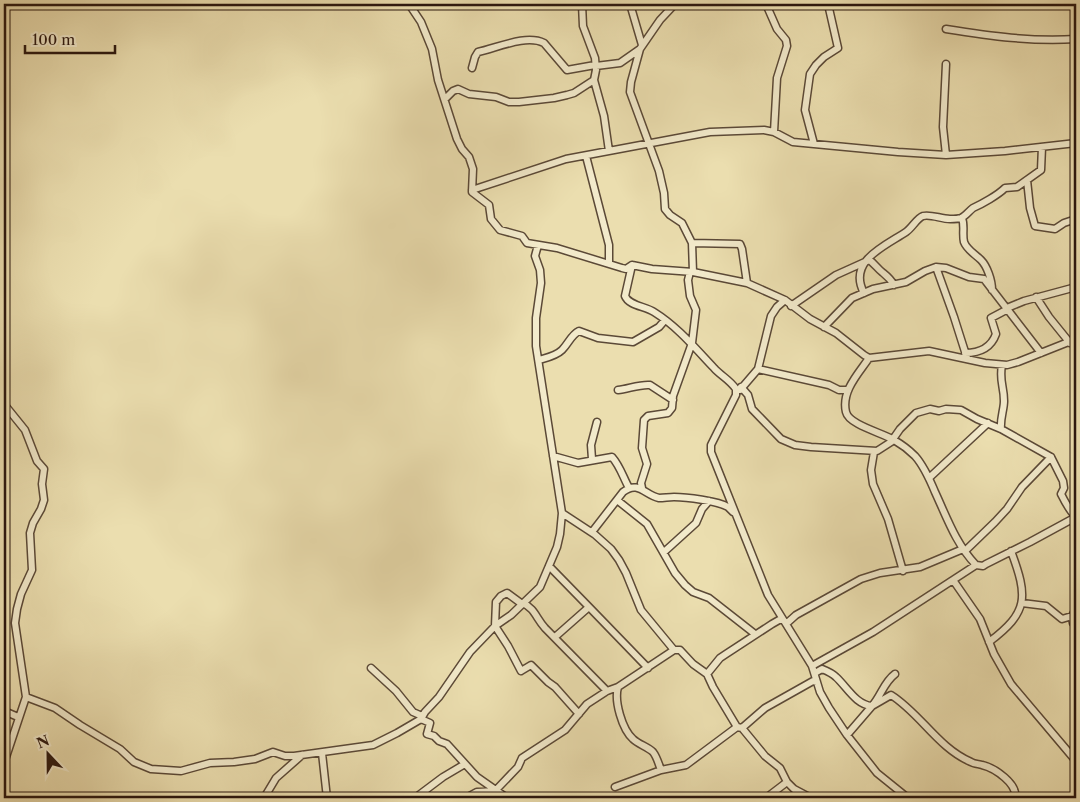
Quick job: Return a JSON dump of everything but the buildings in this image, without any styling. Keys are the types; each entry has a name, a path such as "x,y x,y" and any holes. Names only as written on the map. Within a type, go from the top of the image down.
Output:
{"street":[{"path":"410,4 432,49 438,80 457,139 469,157 473,169 473,193 489,205 491,219 500,230 524,237 527,243 558,248 624,268 632,265 652,269 692,272 747,283 785,300 791,306 836,333 870,358 929,351 966,356 1002,365 1018,362 1073,341 1049,317 1036,297"},
{"path":"582,4 583,26 595,58 594,80 604,116 609,151"},
{"path":"630,4 641,47 630,92 662,184 665,208 670,215 682,223 692,243 692,272 688,280 690,296 696,310 692,343 672,408 668,413 648,416 644,420 642,448 647,464 641,483 642,488"},
{"path":"472,68 478,52 520,41 540,41 544,43 567,70 620,63 641,47 660,20 675,4"},
{"path":"766,4 777,29 786,40 787,46 777,78 774,132"},
{"path":"814,144 805,110 810,74 824,57 838,48 828,4"},
{"path":"946,28 1021,40 1050,41 1076,39"},
{"path":"946,64 943,127 946,155"},
{"path":"445,99 458,89 469,94 496,97 509,102 554,98 574,93 594,80"},
{"path":"472,190 566,160 710,132 764,130 774,132 787,141 946,155 1076,143"},
{"path":"791,306 836,275 868,260 889,242 914,225 921,216 946,219 962,218 988,199 1000,194 1005,188 1017,187 1040,172 1042,147"},
{"path":"586,156 609,245 609,264"},
{"path":"1026,180 1035,226 1055,229 1064,223 1076,219"},
{"path":"962,218 965,224 964,241 968,249 985,266 992,283 992,290"},
{"path":"692,243 740,244 743,251 747,283"},
{"path":"26,697 48,704 61,711 120,749 134,762 151,769 181,771 210,763 255,759 273,752 285,756 302,755 373,745 397,734 421,717 440,697 470,652 495,626 511,615 540,587 560,534 562,513 536,346 536,322 541,283 540,270 535,256 538,245"},
{"path":"868,260 876,264 881,271 889,276 894,285"},
{"path":"864,293 859,282 859,274 868,260"},
{"path":"632,265 625,296 626,299 654,312 692,343 714,368 748,395 752,409 785,441 811,447 874,452 884,448 916,413 930,409 939,411 946,409 961,410 1001,429 1051,457 1063,481 1064,488 1061,494 1076,516 983,566 976,565 873,632 812,666"},
{"path":"936,267 966,356"},
{"path":"824,327 846,302 864,293 906,282 925,270 936,267 946,268 969,277 984,279 1041,353"},
{"path":"966,356 987,347 995,336 996,334 990,319 1007,309 1036,297 1076,287"},
{"path":"785,300 774,310 758,369 739,388 711,445 711,452 768,595 812,666 829,708 847,735 877,773 908,798"},
{"path":"539,360 558,353 573,334 579,331 598,338 633,342 659,327 665,320"},
{"path":"870,358 847,390 845,407 848,417 893,439 916,458 929,478 957,540 976,565"},
{"path":"1001,429 1000,421 1004,399 1000,383 1002,365"},
{"path":"758,369 829,385 840,390 847,390"},
{"path":"618,390 631,389 646,384 673,400"},
{"path":"4,404 25,430 37,461 44,471 42,484 44,500 30,533 32,570 21,594 17,609 16,623 26,697 4,760"},
{"path":"592,459 591,445 596,422"},
{"path":"929,478 988,423"},
{"path":"874,452 871,470 873,484 888,519 903,571"},
{"path":"552,456 578,463 592,459 612,457 619,466 620,472 629,488"},
{"path":"785,622 861,579 880,573 903,571 931,563 964,550 995,522 1007,509 1022,487 1051,457"},
{"path":"594,534 593,530 623,492 629,488 642,488 649,494 659,498 683,497 709,501 728,507 737,516"},
{"path":"617,500 647,524 675,573 690,590 709,598 755,634"},
{"path":"664,552 682,533 696,523 702,509 709,501"},
{"path":"562,513 594,534 611,549 624,568 641,610 674,650"},
{"path":"989,642 1004,631 1020,611 1022,603 1020,575 1011,551"},
{"path":"549,566 648,668"},
{"path":"953,580 980,619 997,660 1011,684 1076,761"},
{"path":"579,714 555,687 531,665 521,670 495,626 496,602 503,594 507,593 522,604 531,607 539,621 607,691"},
{"path":"1022,603 1046,606 1062,619 1072,616"},
{"path":"555,636 589,607"},
{"path":"1076,609 1072,616 1076,627"},
{"path":"707,674 720,658 755,634 779,620 785,622"},
{"path":"466,798 477,792 495,790 518,767 522,758 565,730 587,704 607,691 618,687 674,650 680,650 693,664 707,674 713,687 739,727 765,756 780,768 787,782 794,789 811,798"},
{"path":"371,668 396,691 413,712 430,722 426,734 434,736 439,742 447,744 481,780 507,798"},
{"path":"815,673 822,669 829,672 865,706 872,706 889,695 892,696 948,747 972,763 982,764 992,769 1012,784 1016,794 1015,798"},
{"path":"847,735 879,698 889,679 895,674"},
{"path":"615,787 661,770 686,765 765,708 813,681 817,682"},
{"path":"618,687 616,694 617,704 629,735 633,740 652,752 661,770"},
{"path":"4,711 18,717"},
{"path":"322,753 327,798"},
{"path":"264,798 276,778 302,755"},
{"path":"415,798 443,777 465,764"},
{"path":"766,798 787,782"}]}
